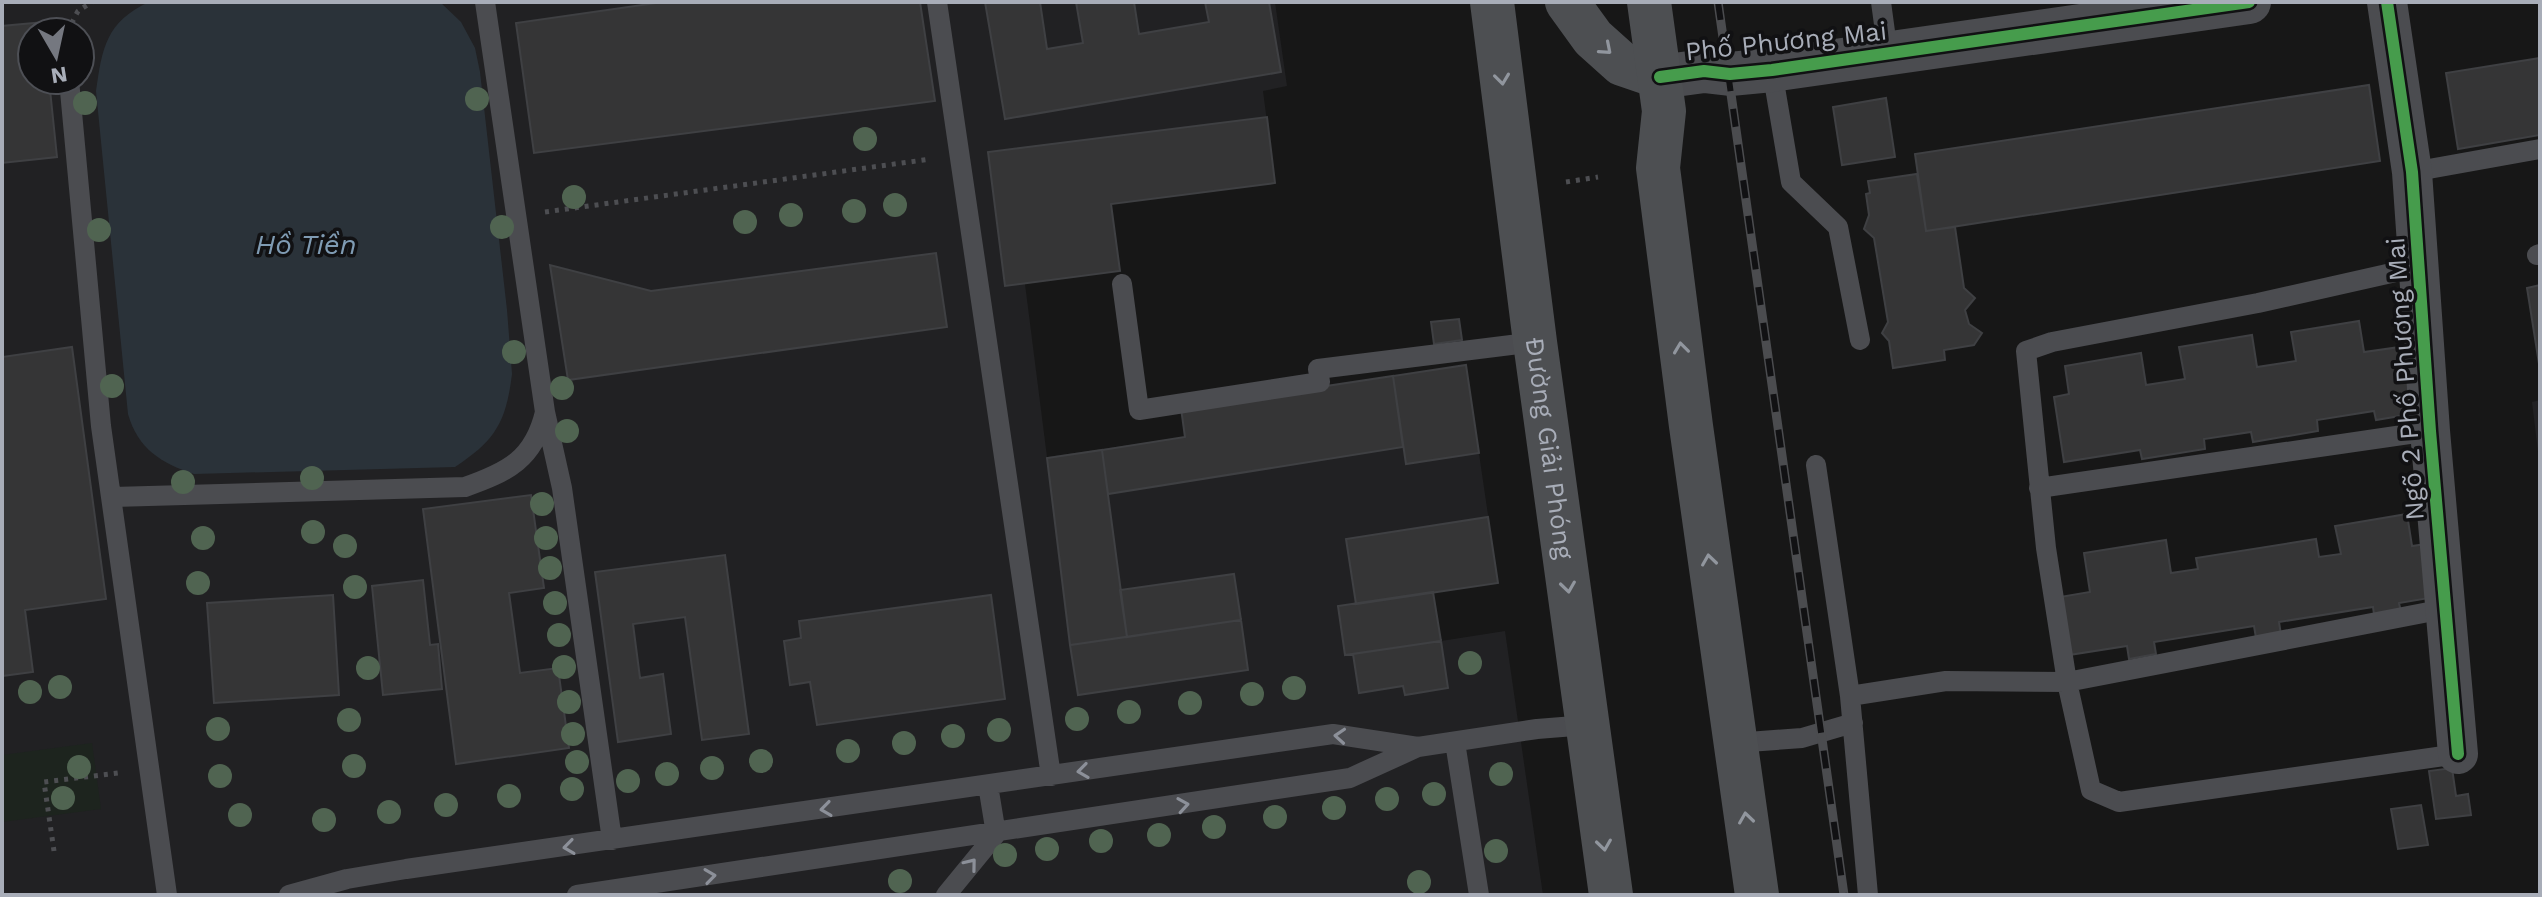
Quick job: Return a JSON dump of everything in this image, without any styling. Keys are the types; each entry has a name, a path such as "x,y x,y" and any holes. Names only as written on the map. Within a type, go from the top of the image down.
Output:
{"main road":[{"name":"Đường Giải Phóng","path":"1492,2 1611,895"},
{"path":"1567,2 1593,38 1622,64 1660,77"},
{"path":"1649,2 1664,111 1658,168 1757,895"}],"street":[{"name":"Phố Phương Mai","path":"1660,77 1704,71 1730,74 1772,70 2249,2"},
{"name":"Ngõ 2 Phố Phương Mai","path":"2387,2 2412,172 2444,609 2458,754"}],"lane":[{"path":"485,2 545,412 562,488 612,840"},
{"path":"937,2 1051,776"},
{"path":"1881,2 1888,54"},
{"path":"1772,70 1791,182 1838,227 1860,340"},
{"path":"70,96 101,426 167,895"},
{"path":"2412,172 2540,149"},
{"name":"Ngõ 2 Phố Phương Mai","path":"2418,267 2258,303 2052,342 2026,351 2039,488 2067,682 2091,790 2119,802 2458,754"},
{"path":"1122,284 1139,410 1320,382 1318,369 1535,342"},
{"path":"113,497 465,487 511,467 531,450 545,412"},
{"path":"2039,488 2430,431"},
{"path":"1816,465 1850,696 1868,895"},
{"path":"1850,696 1946,681 2067,682 2444,609"},
{"path":"1735,743 1802,738 1853,723"},
{"path":"289,895 347,879 1333,734 1418,747 1537,729 1587,725"},
{"path":"1455,742 1479,895"},
{"path":"577,895 1350,778 1418,747"},
{"path":"946,895 996,834 988,785"}],"path":[{"path":"75,16 92,2"},
{"path":"516,216 960,155"},
{"path":"1566,182 1598,177"},
{"path":"54,851 44,782 118,773"}],"shaded area":[{"path":"2,2 1275,2 1287,86 1263,91 1275,183 1111,204 1120,271 1025,284 1047,457 1184,437 1181,408 1466,365 1498,583 1433,593 1441,641 1505,631 1543,895 2,895"},
{"path":"2540,400 2540,468 2532,402"},
{"path":"92,743 101,809 2,822 2,755"}],"water":[{"name":"Hồ Tiền","path":"149,2 440,2 461,22 475,48 480,72 512,374 506,405 497,428 469,457 455,467 194,474 161,459 138,437 128,414 96,91 109,38 123,18"}],"building":[{"path":"663,2 920,2 935,101 534,153 516,23"},
{"path":"985,2 1040,2 1047,49 1083,43 1076,2 1134,2 1139,34 1209,22 1205,2 1269,2 1281,72 1005,119"},
{"path":"16,25 16,96 51,96 57,157 2,163 2,26"},
{"path":"2540,58 2540,135 2458,149 2446,73"},
{"path":"2369,85 2380,161 1926,231 1915,154"},
{"path":"1886,98 1895,157 1842,165 1833,107"},
{"path":"1267,117 1275,183 1111,204 1120,271 1005,286 988,152"},
{"path":"1917,174 1926,231 1955,227 1964,288 1975,298 1965,310 1969,324 1982,333 1974,345 1944,350 1945,360 1893,368 1889,341 1882,333 1888,322 1874,238 1864,229 1869,215 1866,194 1870,193 1868,181"},
{"path":"936,253 947,327 568,380 550,265 651,291"},
{"path":"2540,285 2540,370 2527,288"},
{"path":"1459,319 1462,340 1434,344 1431,322"},
{"path":"2359,321 2364,352 2407,346 2418,413 2376,420 2374,411 2317,420 2318,431 2253,442 2251,432 2204,439 2205,449 2142,459 2140,450 2064,462 2054,397 2069,394 2065,366 2141,353 2146,385 2185,379 2179,347 2252,335 2257,367 2296,361 2291,332"},
{"path":"72,347 106,599 25,610 33,672 2,676 2,357"},
{"path":"1466,365 1479,453 1406,464 1393,376"},
{"path":"1393,376 1403,447 1108,494 1102,450 1185,437 1181,408"},
{"path":"1102,450 1127,637 1070,645 1047,458"},
{"path":"531,495 544,588 509,593 520,673 558,668 569,748 456,764 423,509"},
{"path":"2407,514 2412,546 2433,543 2441,596 2399,603 2402,617 2375,621 2373,607 2279,622 2281,635 2256,638 2254,626 2154,642 2156,654 2129,659 2127,646 2069,655 2060,597 2090,592 2084,553 2166,540 2171,573 2198,569 2196,558 2316,539 2319,557 2341,554 2335,526"},
{"path":"1488,517 1498,583 1356,604 1346,539"},
{"path":"725,555 749,734 702,740 685,617 633,624 640,678 663,674 671,734 618,742 595,572"},
{"path":"1234,574 1241,620 1127,637 1120,590"},
{"path":"423,580 430,645 438,644 442,689 383,695 372,586"},
{"path":"1433,592 1441,641 1345,655 1338,606"},
{"path":"333,595 339,695 214,703 207,603"},
{"path":"991,595 1005,699 817,725 810,682 790,685 784,641 801,638 799,621"},
{"path":"1241,620 1248,670 1078,695 1070,645"},
{"path":"1441,641 1448,688 1405,695 1403,686 1359,693 1353,654"},
{"path":"2452,768 2456,796 2468,794 2471,815 2436,819 2429,771"},
{"path":"2421,805 2428,845 2398,849 2391,809"}],"railway":[{"path":"1718,2 1844,895"}],"cycle path":[{"path":"1660,77 1704,71 1730,74 1772,70 2249,2"},
{"path":"2387,2 2412,172 2430,431 2458,754"}]}
